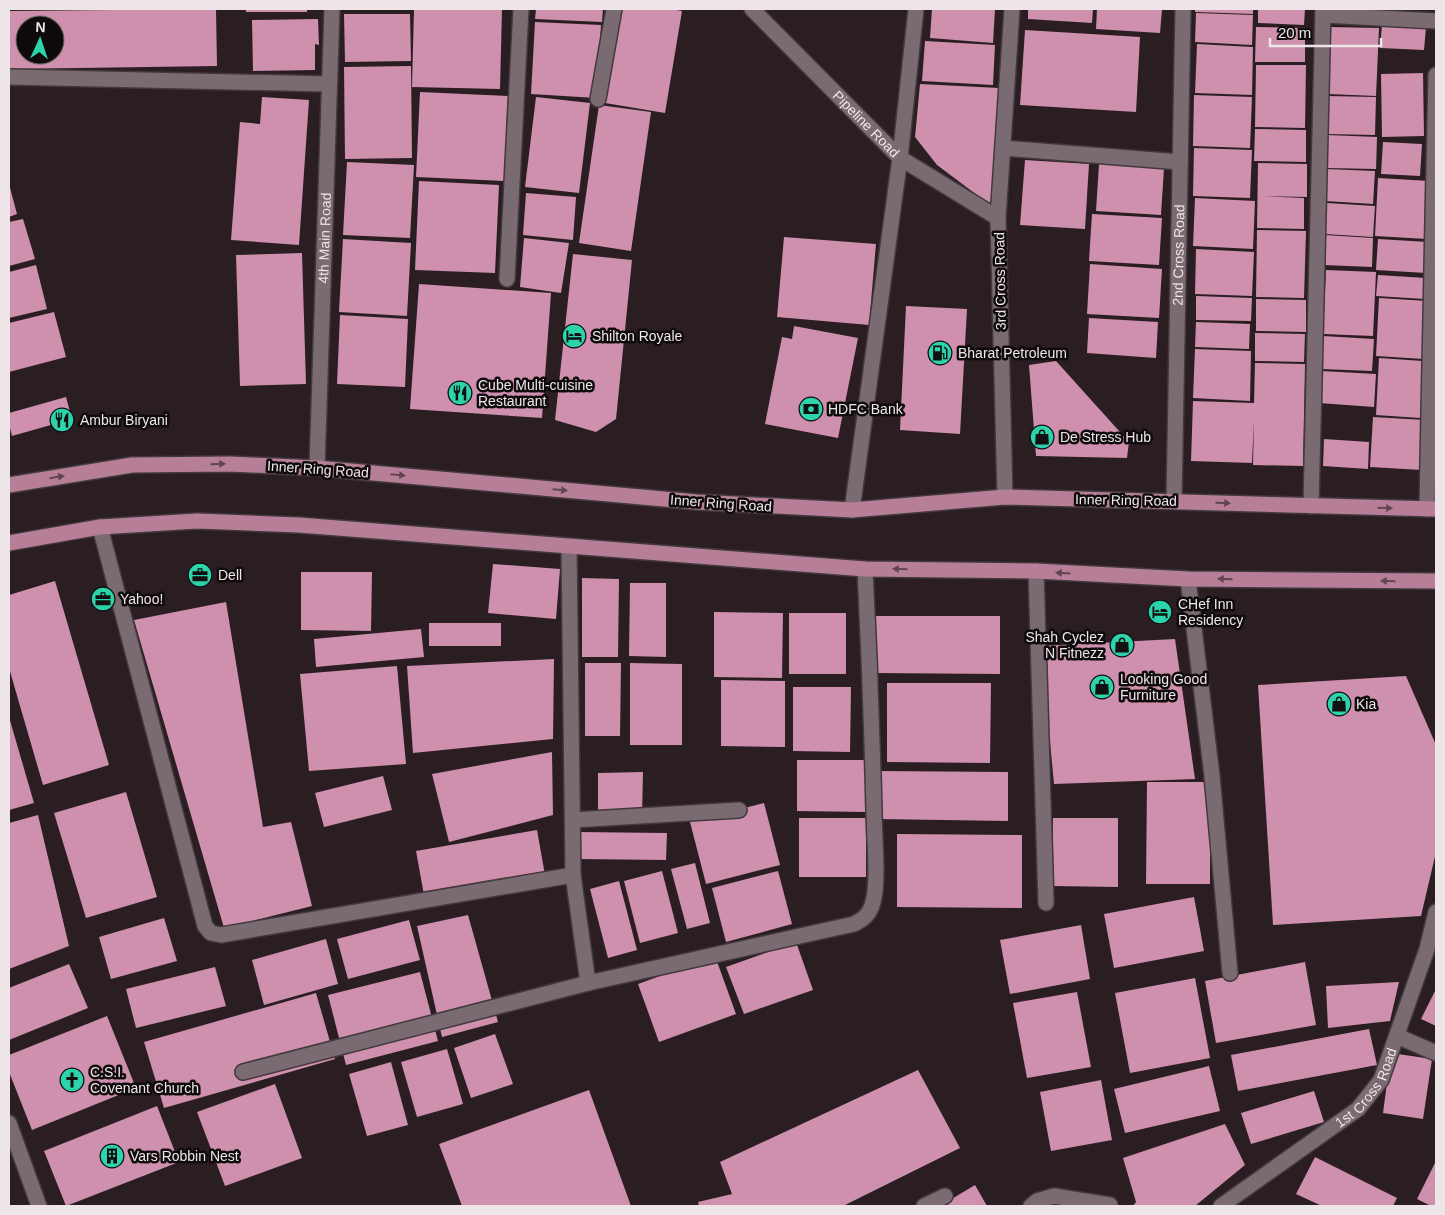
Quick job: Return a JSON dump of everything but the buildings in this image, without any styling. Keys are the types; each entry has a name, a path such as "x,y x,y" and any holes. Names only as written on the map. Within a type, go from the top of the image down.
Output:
{"main road":[{"name":"Inner Ring Road","path":"9,485 132,465 230,464 317,468 697,502 852,510 1004,497 1432,509"},
{"path":"9,543 100,527 197,520 299,525 569,547 866,568 1036,571 1188,579 1436,581"}],"street":[{"name":"4th Main Road","path":"317,468 332,9"},
{"path":"507,279 521,9"},
{"path":"598,99 614,9"},
{"name":"Pipeline Road","path":"752,9 900,158 998,218"},
{"path":"852,510 900,158 916,9"},
{"name":"3rd Cross Road","path":"1004,497 998,218 1012,9"},
{"name":"2nd Cross Road","path":"1174,501 1183,9"},
{"path":"1311,506 1323,12 1436,20"},
{"path":"1432,509 1436,75"},
{"path":"9,77 330,84"},
{"path":"1003,148 1180,162"},
{"path":"100,527 205,926 211,933 221,935 573,875"},
{"path":"569,547 573,875 588,983"},
{"path":"243,1072 588,983 854,924 865,918 874,901 875,875 866,568"},
{"path":"1036,571 1046,903"},
{"path":"1188,579 1212,776 1230,973"},
{"path":"573,820 739,810"},
{"name":"1st Cross Road","path":"1220,1206 1358,1109 1381,1080 1432,951 1436,912"},
{"path":"1397,1036 1436,1053"},
{"path":"9,1123 39,1206"},
{"path":"924,1206 945,1196"},
{"path":"1031,1206 1037,1201 1054,1196 1110,1205"}],"place":[{"name":"Shilton Royale","path":"574,336"},
{"name":"Bharat Petroleum","path":"940,353"},
{"name":"Cube Multi-cuisine Restaurant","path":"460,393"},
{"name":"HDFC Bank","path":"811,409"},
{"name":"Ambur Biryani","path":"62,420"},
{"name":"De Stress Hub","path":"1042,437"},
{"name":"Dell","path":"200,575"},
{"name":"Yahoo!","path":"103,599"},
{"name":"CHef Inn Residency","path":"1160,612"},
{"name":"Shah Cyclez N Fitnezz","path":"1122,645"},
{"name":"Looking Good Furniture","path":"1102,687"},
{"name":"Kia","path":"1339,704"},
{"name":"C.S.I. Covenant Church","path":"72,1080"},
{"name":"Vars Robbin Nest","path":"112,1156"}]}
